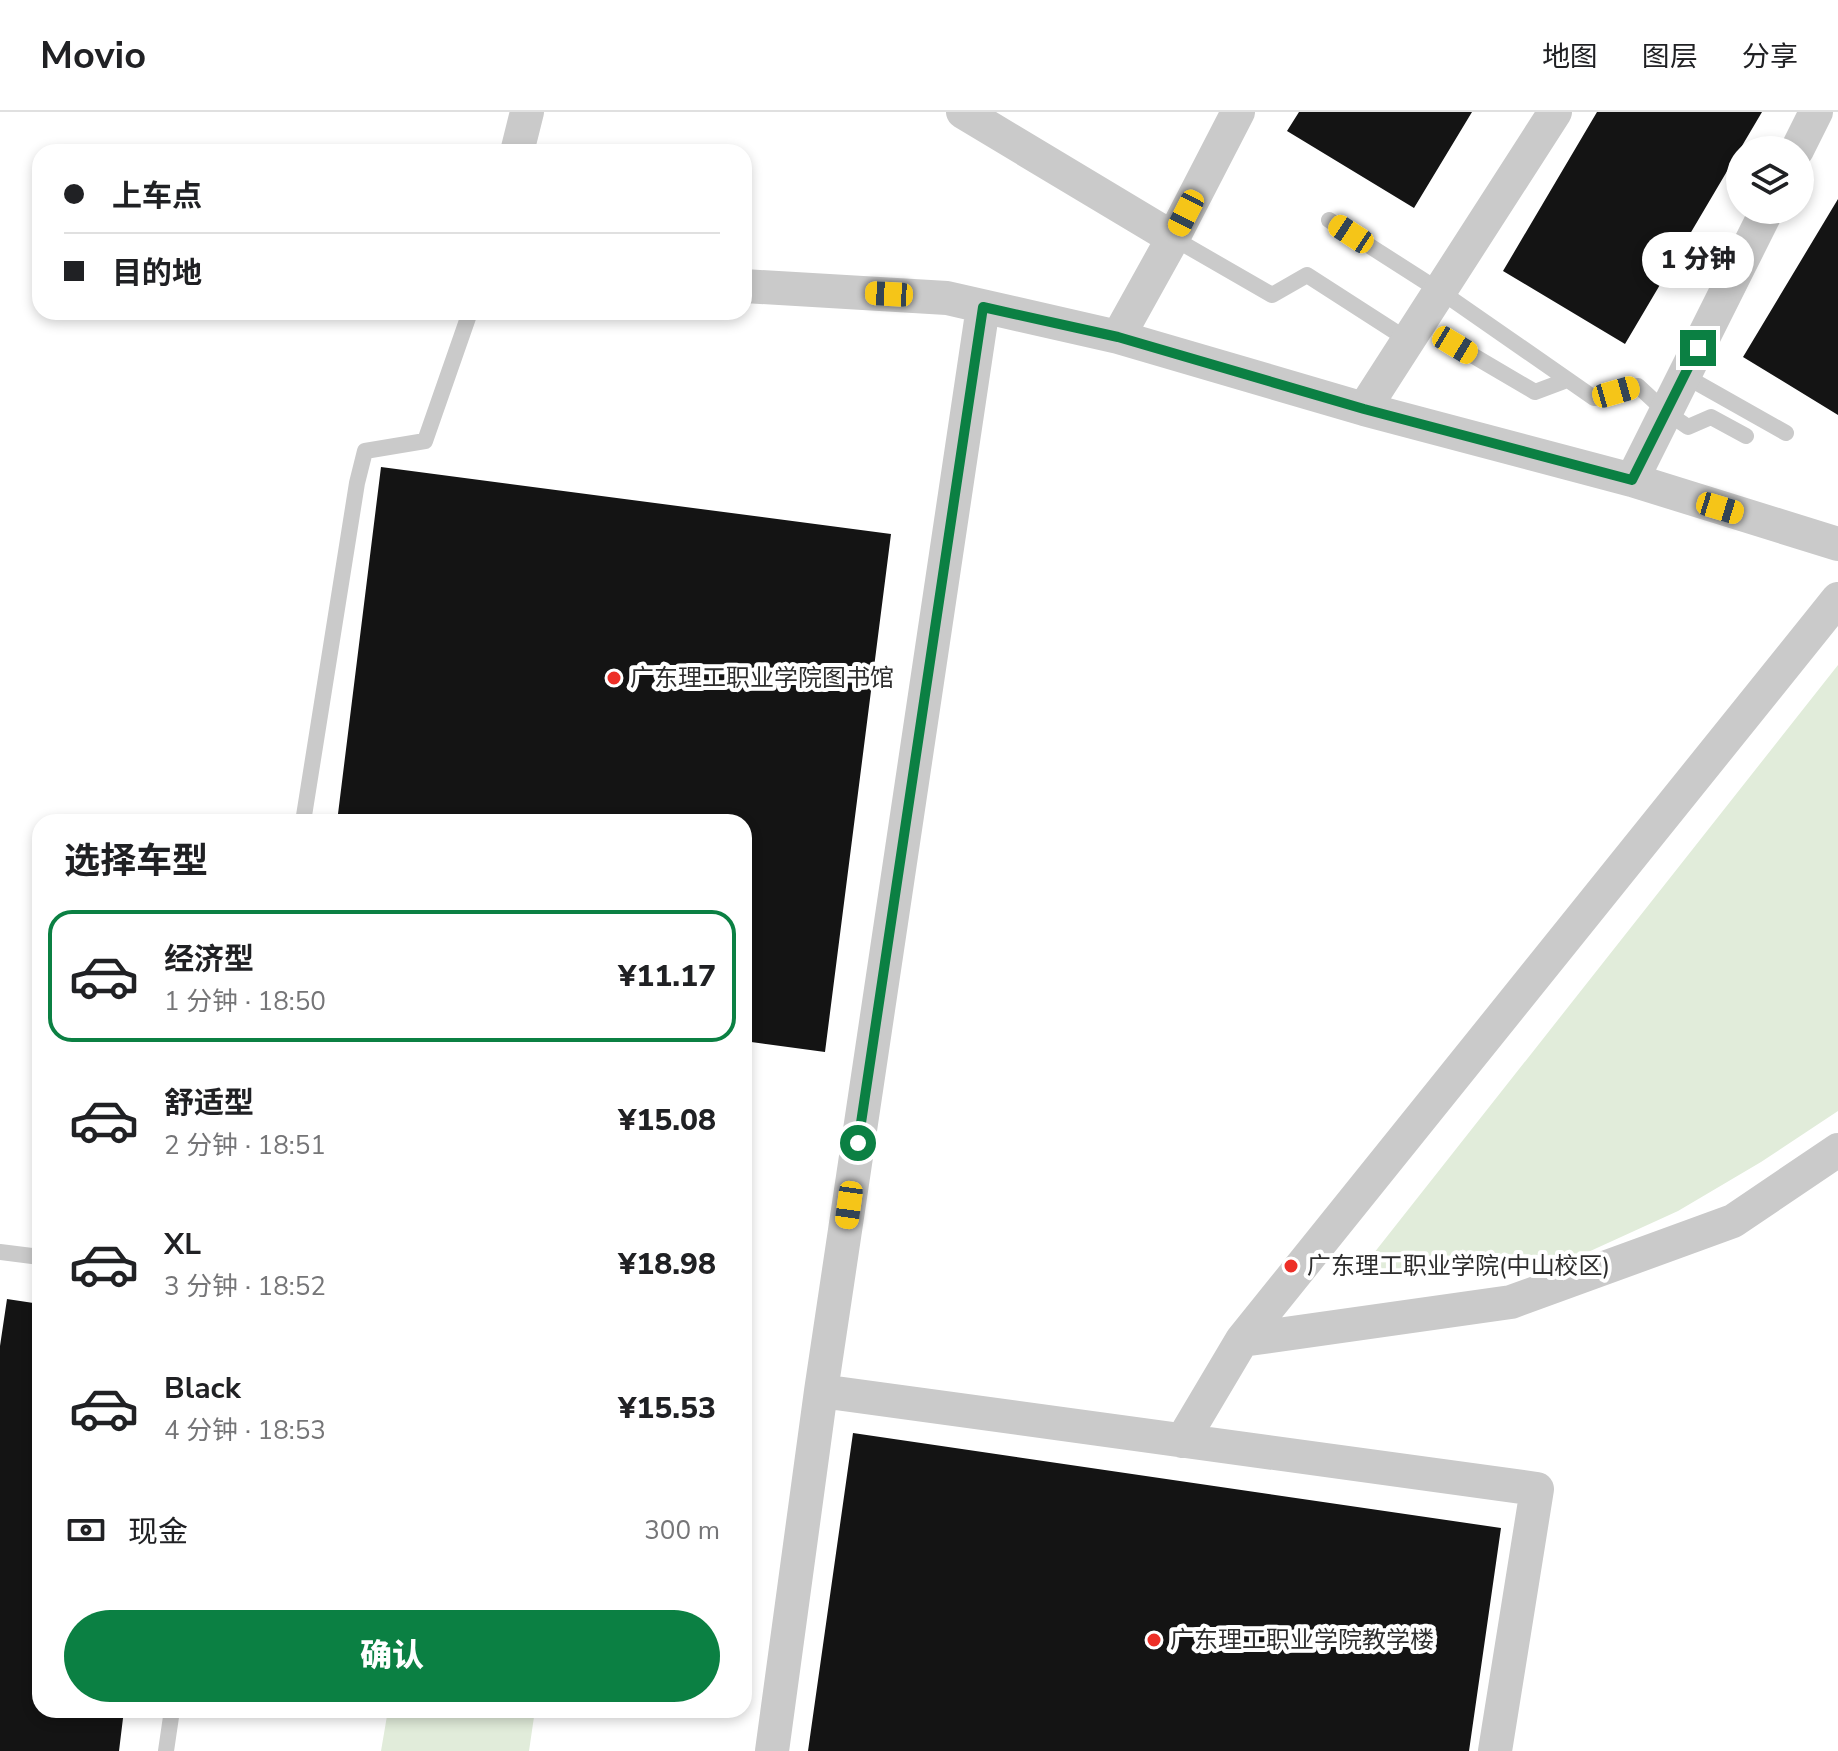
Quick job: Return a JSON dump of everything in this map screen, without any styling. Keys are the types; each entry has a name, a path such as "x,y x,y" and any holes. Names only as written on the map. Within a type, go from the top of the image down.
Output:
{"street":[{"path":"519,144 527,112"},
{"path":"963,112 1173,238"},
{"path":"1118,337 1238,112"},
{"path":"1364,409 1555,112"},
{"path":"1804,136 1816,112"},
{"path":"1632,480 1760,224"},
{"path":"752,286 947,298 1118,337 1364,409 1632,480 1838,544"},
{"path":"772,1751 821,1391 983,307"},
{"path":"1182,1441 1242,1340 1838,599"},
{"path":"1242,1340 1511,1302 1733,1221 1838,1150"},
{"path":"821,1391 1537,1489 1495,1751"}],"lane":[{"path":"1329,220 1440,291 1594,398 1638,386 1688,427 1711,417 1746,436"},
{"path":"1173,238 1272,295 1307,275 1408,340"},
{"path":"304,814 357,483 365,451 425,441 467,320"},
{"path":"1455,345 1535,392 1567,380"},
{"path":"1685,376 1786,433"},
{"path":"0,1252 32,1256"},
{"path":"166,1751 171,1718"}],"green space":[{"path":"1838,665 1838,1111 1761,1162 1678,1211 1575,1258 1473,1271 1359,1272"},
{"path":"387,1718 534,1718 529,1751 381,1751"}],"building":[{"path":"1299,112 1472,112 1414,208 1287,131"},
{"path":"1597,112 1762,112 1748,136 1726,136 1726,173 1625,344 1503,271"},
{"path":"1838,199 1838,415 1743,357"},
{"name":"广东理工职业学院图书馆","path":"381,467 891,534 825,1052 752,1042 752,814 338,814"},
{"path":"7,1299 32,1303 32,1718 123,1718 119,1751 0,1751 0,1346"},
{"name":"广东理工职业学院教学楼","path":"853,1433 1501,1528 1469,1751 808,1751"}],"place":[{"name":"广东理工职业学院图书馆","path":"614,678"},
{"name":"广东理工职业学院(中山校区)","path":"1291,1266"},
{"name":"广东理工职业学院教学楼","path":"1154,1640"}],"route":[{"path":"858,1143 983,307 1118,337 1364,409 1632,480 1698,348"}]}
